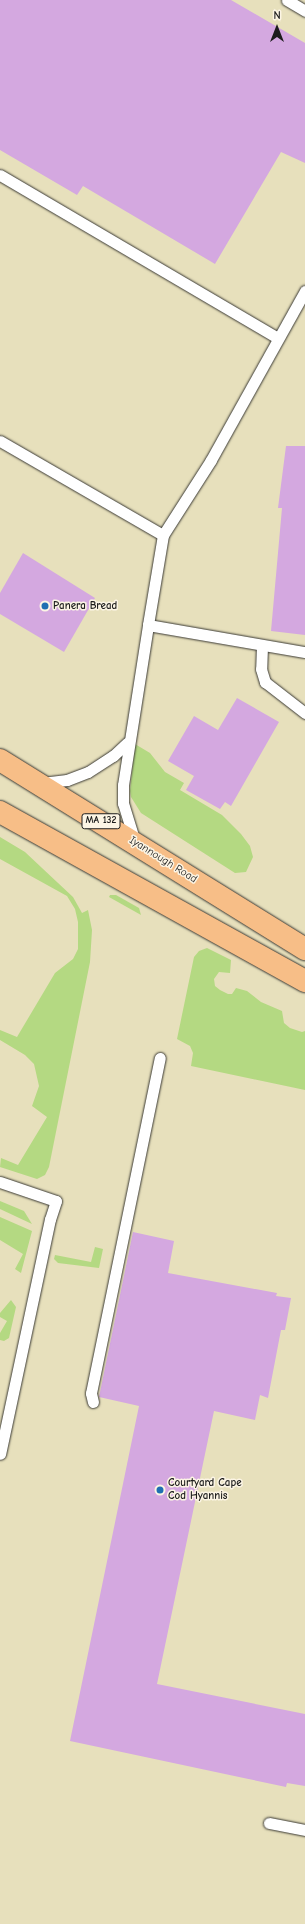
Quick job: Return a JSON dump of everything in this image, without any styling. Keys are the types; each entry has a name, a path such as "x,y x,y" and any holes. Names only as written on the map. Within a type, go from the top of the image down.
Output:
{"main road":[{"name":"Iyannough Road","path":"0,760 135,842 305,949"},
{"path":"0,812 305,981"}],"lane":[{"path":"287,0 305,11"},
{"path":"0,175 278,338"},
{"path":"135,842 123,803 127,743 163,535 211,460 305,291"},
{"path":"0,441 163,535"},
{"path":"148,625 262,646 305,652"},
{"path":"262,646 261,669 265,682 305,713"},
{"path":"38,783 67,780 88,772 113,756 127,743"},
{"path":"93,1402 90,1393 160,1058"},
{"path":"0,1182 56,1201 50,1219 0,1454"},
{"path":"269,1823 305,1830"}],"green space":[{"path":"135,744 150,753 165,772 184,783 180,790 222,815 241,834 250,846 253,857 246,872 235,873 141,813 131,797 130,791"},
{"path":"0,837 25,852 73,897 82,913 88,910 92,930 90,962 49,1167 45,1175 37,1179 0,1167 1,1158 18,1165 47,1117 32,1106 39,1086 34,1064 25,1055 0,1040 0,1030 17,1037 55,973 73,959 78,949 78,922 75,909 67,896 0,859"},
{"path":"110,895 116,895 139,908 141,915 109,897"},
{"path":"207,948 231,960 230,973 219,972 214,979 215,986 228,994 232,994 236,988 247,991 261,1002 282,1011 284,1023 290,1028 302,1032 305,1031 305,1090 191,1066 193,1053 190,1046 177,1039 194,957 199,951"},
{"path":"0,1201 24,1211 32,1224 0,1209"},
{"path":"0,1217 32,1231 21,1273 15,1269 23,1254 0,1240"},
{"path":"95,1247 103,1249 99,1268 58,1263 54,1259 55,1255 91,1262"},
{"path":"11,1300 16,1307 9,1338 4,1341 0,1340 0,1333 7,1321 0,1317 0,1313"}],"building":[{"path":"0,0 231,0 305,43 305,163 281,152 215,264 83,186 77,195 0,150"},
{"path":"286,446 305,446 305,635 271,631 282,508 278,508"},
{"name":"Panera Bread","path":"23,553 95,598 64,652 0,614 0,593"},
{"path":"237,698 279,722 231,806 225,802 220,809 186,790 194,776 168,761 194,716 218,730"},
{"name":"Courtyard Cape Cod Hyannis","path":"133,1232 174,1241 168,1273 277,1293 276,1296 291,1298 285,1330 281,1330 268,1398 260,1395 255,1420 214,1411 157,1684 305,1714 305,1786 287,1783 286,1787 70,1741 139,1406 99,1397"}],"place":[{"name":"Panera Bread","path":"45,606"},
{"name":"Courtyard Cape Cod Hyannis","path":"160,1490"}]}
